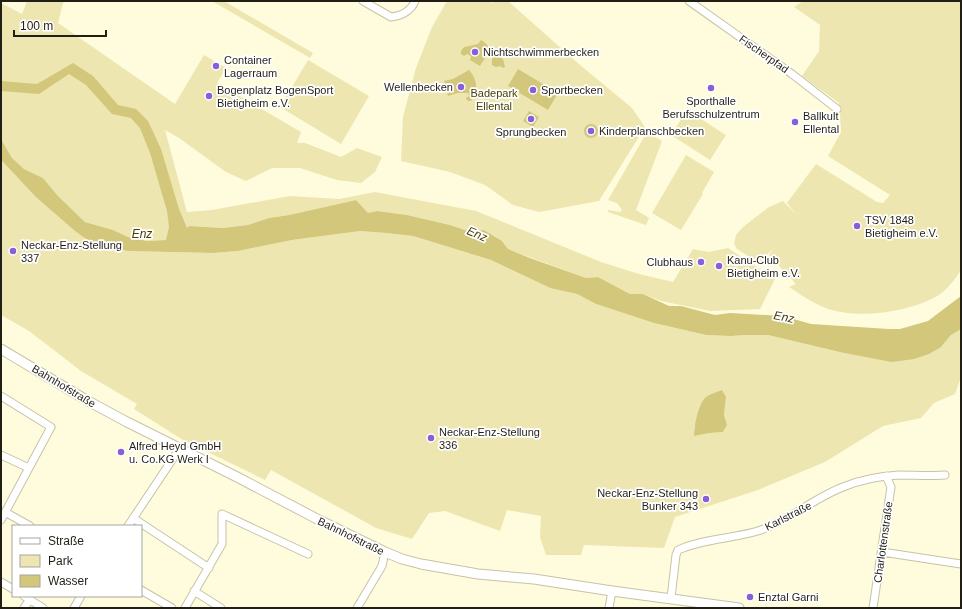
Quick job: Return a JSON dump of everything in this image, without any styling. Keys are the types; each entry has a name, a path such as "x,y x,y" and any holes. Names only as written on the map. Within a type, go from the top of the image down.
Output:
{"street":[{"path":"363,1 391,17 402,15 415,1"},
{"name":"Fischerpfad","path":"689,1 786,70 837,109"},
{"name":"Bahnhofstraße","path":"1,349 88,401 319,520 385,552 421,564 478,574 534,579 739,608"},
{"path":"1,396 51,427 1,520"},
{"path":"129,525 180,448"},
{"path":"1,454 29,468"},
{"name":"Karlstraße","path":"671,598 676,554 678,550 708,540 771,526 842,487 856,482 886,476 945,475"},
{"name":"Charlottenstraße","path":"873,608 890,487 886,476"},
{"path":"5,512 28,525"},
{"path":"185,608 222,544 222,514 308,554"},
{"path":"133,518 209,568"},
{"path":"357,608 382,566 385,552"},
{"path":"882,552 961,564"},
{"path":"1,582 12,588"},
{"path":"142,591 172,608"},
{"path":"194,591 221,608"},
{"path":"609,608 612,591"},
{"path":"74,608 80,597"},
{"path":"25,608 27,598 43,608"}],"green space":[{"path":"27,1 67,1 63,3 58,23 175,104 204,55 226,68 217,83 301,132 297,143 305,143 341,157 357,148 382,157 375,172 361,183 337,180 300,168 272,168 246,181 226,172 179,138 165,130 187,212 212,210 290,196 339,199 375,192 476,211 601,262 639,274 673,282 693,249 709,252 728,248 775,279 760,309 710,311 661,301 643,294 630,294 598,277 586,278 508,249 502,241 484,230 471,232 450,225 407,215 377,211 368,213 356,200 269,218 248,225 223,228 189,226 187,229 166,240 147,241 128,237 113,230 85,222 58,196 43,178 24,169 12,158 1,139 1,3 22,14"},
{"path":"212,1 224,1 313,53 310,58"},
{"name":"Badepark Ellental","path":"447,1 489,1 493,3 495,1 508,1 580,65 632,108 645,127 599,201 539,212 513,205 485,185 450,172 401,161 403,117 416,68 432,27"},
{"path":"803,1 961,1 961,270 945,290 927,301 899,310 868,314 839,312 811,301 789,287 796,284 769,255 774,248 759,263 737,249 734,244 736,235 743,227 769,207 783,201 796,214 787,203 816,164 877,202 883,203 890,195 828,156 841,132 839,103 802,76 819,51 820,25 794,7"},
{"path":"308,60 369,96 341,144 280,107"},
{"path":"687,110 726,135 710,160 671,135"},
{"path":"647,132 662,141 636,210 649,218 646,225 608,212 608,210 620,212 622,210 617,203 608,200"},
{"path":"686,155 714,172 702,193 703,194 681,230 652,213"},
{"path":"1,160 75,231 90,242 128,251 214,253 238,251 292,240 360,231 413,236 491,260 550,288 577,294 596,304 654,323 706,335 768,335 844,353 877,359 941,347 951,335 961,329 961,377 955,394 934,403 921,418 883,426 825,462 758,490 675,517 664,548 584,545 581,555 546,555 540,537 541,516 507,510 500,531 445,511 429,513 412,539 376,528 271,470 265,480 183,440 134,409 137,404 81,371 29,331 1,315","holes":["726,397 724,415 727,425 723,432 694,436 694,427 697,422"]}],"water":[{"name":"Nichtschwimmerbecken","path":"481,40 486,43 489,49 480,66 470,60 471,56 467,54 464,56 461,54 461,51 464,47 478,44"},
{"path":"494,50 497,52 498,56 503,59 505,67 502,68 501,66 496,67 492,65 492,58 495,56"},
{"name":"Enz","path":"73,63 93,76 118,105 136,109 148,121 161,149 179,209 187,228 189,226 223,228 248,225 269,218 356,200 368,213 377,211 407,215 450,225 471,232 484,230 502,241 508,249 586,278 598,277 630,294 643,294 669,306 681,306 715,315 730,313 783,316 811,324 900,329 928,321 961,296 961,329 951,335 941,347 929,354 914,359 892,362 844,353 768,335 706,335 654,323 596,304 577,294 550,288 491,260 413,236 360,231 292,240 238,251 214,253 128,251 90,242 36,197 1,160 1,139 12,158 24,169 43,178 58,196 85,222 113,230 128,237 147,241 166,240 169,227 167,211 150,153 140,128 131,118 112,114 86,85 69,74 39,94 1,91 1,81 37,84"},
{"name":"Sportbecken","path":"518,69 558,93 548,110 508,86"},
{"name":"Wellenbecken","path":"469,70 476,85 475,93 471,101 466,99 469,96 468,93 457,93 448,96 444,81 453,79"},
{"name":"Sprungbecken","path":"529,111 539,117 533,127 523,121"},
{"name":"Kinderplanschbecken","path":"591,124 596,126 598,131 596,136 591,138 586,136 584,131 586,126"},
{"path":"722,390 726,397 724,415 727,425 723,432 694,436 697,415 703,400 706,397"}],"place":[{"name":"Nichtschwimmerbecken","path":"475,52"},
{"name":"Container Lagerraum","path":"216,66"},
{"name":"Wellenbecken","path":"461,87"},
{"name":"Sporthalle Berufsschulzentrum","path":"711,88"},
{"name":"Sportbecken","path":"533,90"},
{"name":"Bogenplatz BogenSport Bietigheim e.V.","path":"209,96"},
{"name":"Sprungbecken","path":"531,119"},
{"name":"Ballkult Ellental","path":"795,122"},
{"name":"Kinderplanschbecken","path":"591,131"},
{"name":"TSV 1848 Bietigheim e.V.","path":"857,226"},
{"name":"Neckar-Enz-Stellung 337","path":"13,251"},
{"name":"Clubhaus","path":"701,262"},
{"name":"Kanu-Club Bietigheim e.V.","path":"719,266"},
{"name":"Neckar-Enz-Stellung 336","path":"431,438"},
{"name":"Alfred Heyd GmbH u. Co.KG Werk I","path":"121,452"},
{"name":"Neckar-Enz-Stellung Bunker 343","path":"706,499"},
{"name":"Enztal Garni","path":"750,597"}]}
